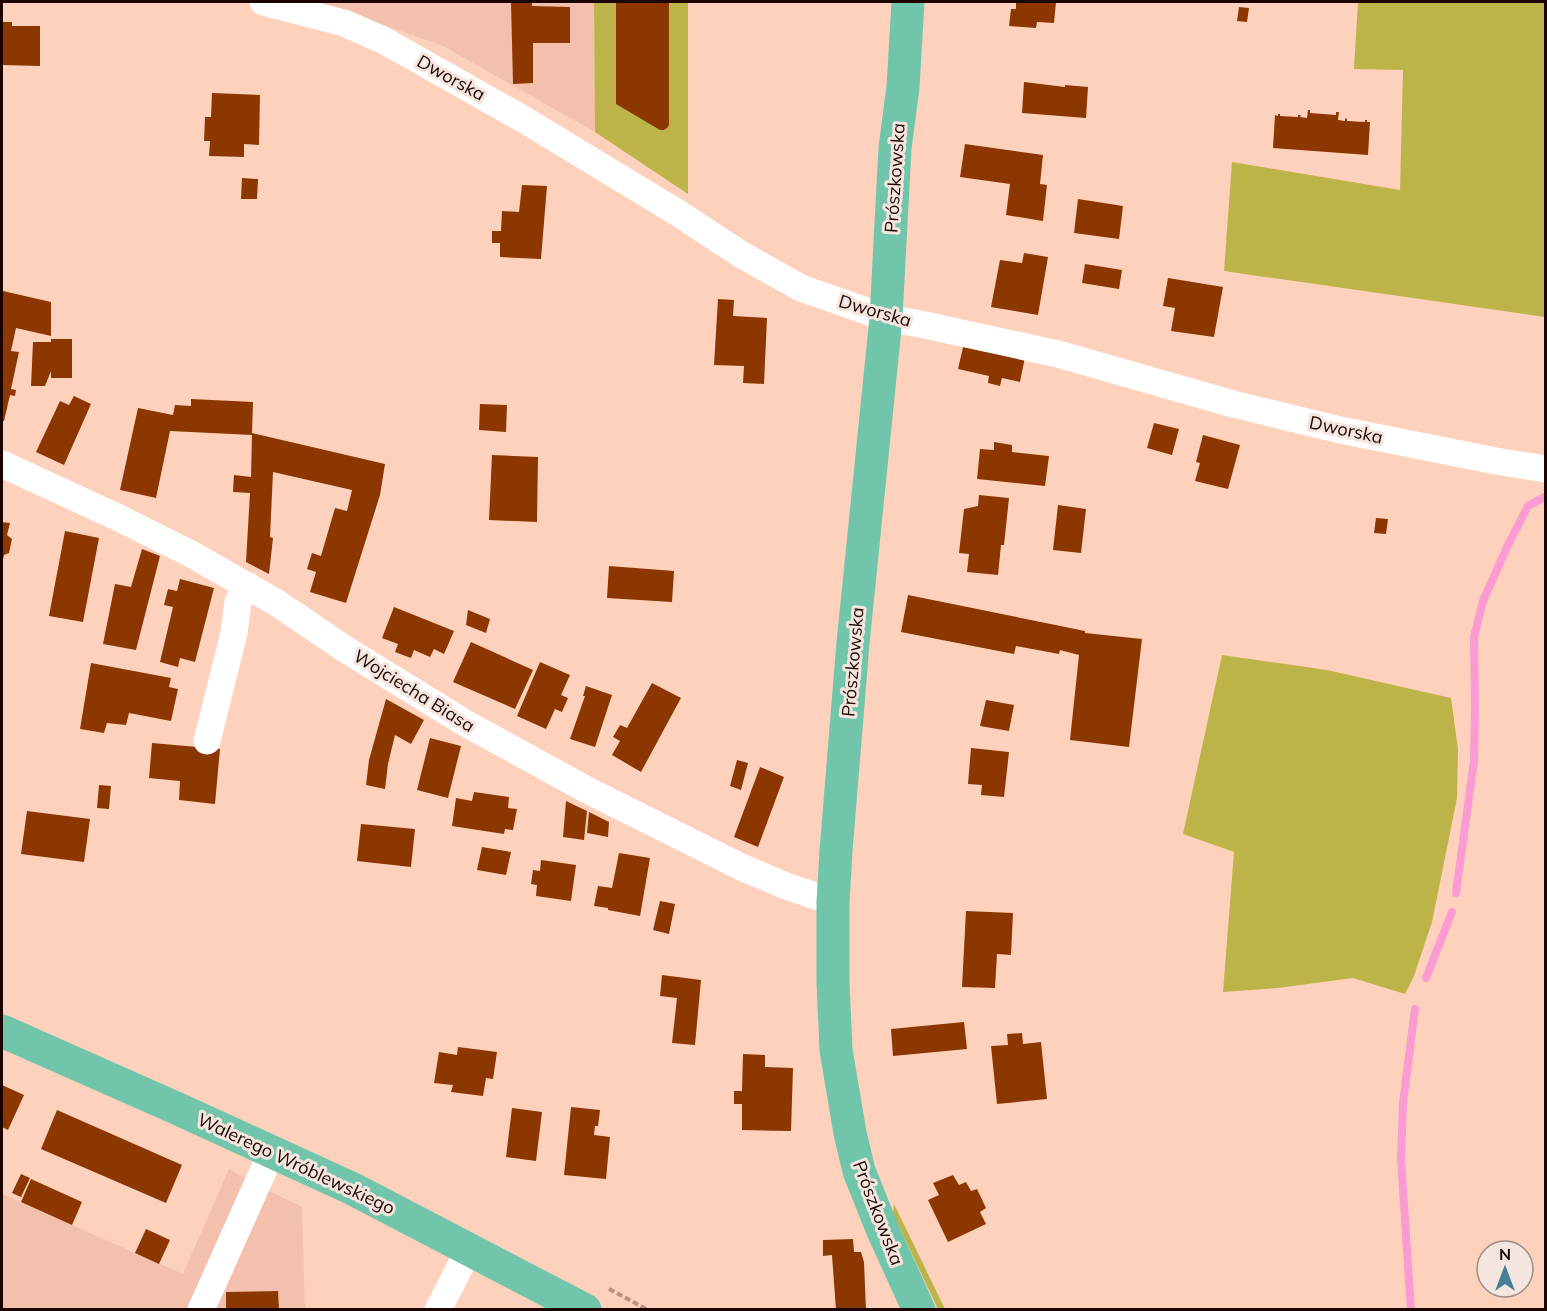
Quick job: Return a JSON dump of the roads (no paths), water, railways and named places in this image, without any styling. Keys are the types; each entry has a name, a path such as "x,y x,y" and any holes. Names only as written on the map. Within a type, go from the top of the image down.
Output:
{"main road":[{"name":"Prószkowska","path":"908,2 903,87 895,148 886,318 836,851 833,902 833,982 836,1050 859,1171 919,1310"},
{"name":"Walerego Wróblewskiego","path":"2,1031 353,1189 585,1310"}],"street":[{"name":"Dworska","path":"263,2 295,5 383,39 523,119 683,216 742,255 801,288 886,318 1058,354 1164,385 1340,430 1545,469"},
{"name":"Wojciecha Biasa","path":"2,464 129,523 247,585 411,690 521,755 587,790 741,867 833,902"},
{"path":"207,741 234,633 238,602 247,585"},
{"path":"201,1310 272,1151"},
{"path":"438,1310 469,1249"}],"waterway":[{"path":"1456,893 1474,761 1474,637 1483,601 1508,545 1528,506 1546,496"},
{"path":"1426,978 1452,912"},
{"path":"1411,1310 1401,1159 1403,1103 1415,1009"}]}
